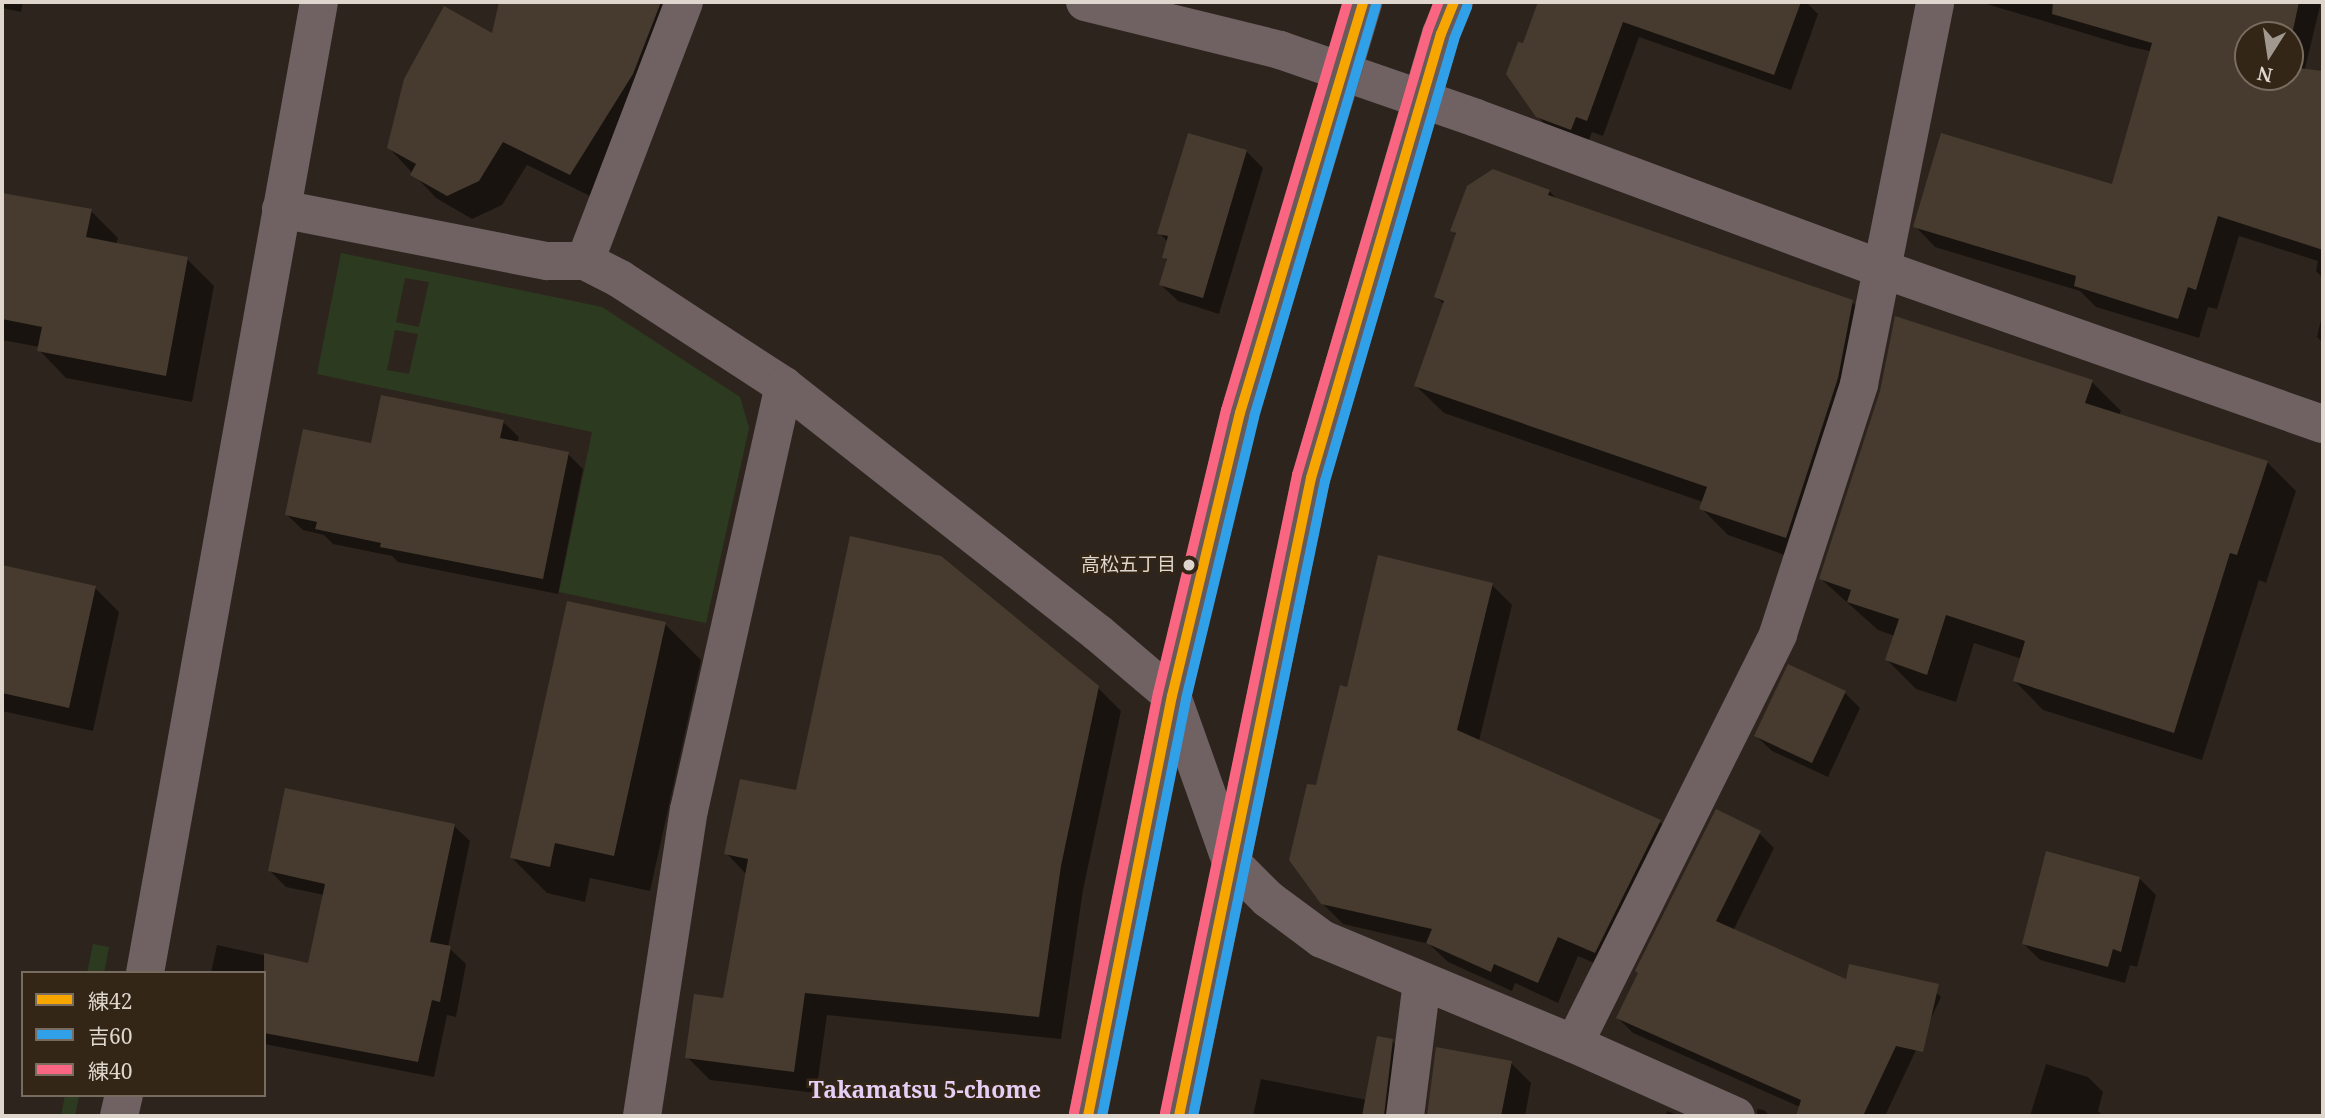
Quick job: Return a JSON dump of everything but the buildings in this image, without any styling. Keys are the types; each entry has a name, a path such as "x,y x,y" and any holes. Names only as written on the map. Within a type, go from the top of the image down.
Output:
{"main road":[{"path":"1088,1116 1172,696 1249,380 1363,2"},
{"path":"1179,1116 1311,478 1454,2"}],"street":[{"path":"145,971 319,2"},
{"path":"585,261 684,2"},
{"path":"1085,2 1280,50 1342,71 1882,269 2323,424"},
{"path":"1574,1044 1778,634 1859,384 1935,2"},
{"path":"281,209 547,261 585,261 620,279 785,386 1098,633 1172,696 1231,862 1268,899 1322,939 1574,1044 1736,1116"},
{"path":"642,1116 689,810 785,386"},
{"path":"1405,1116 1422,981"},
{"path":"119,1116 124,1097"}],"green space":[{"path":"341,253 602,307 740,397 749,428 706,623 559,592 592,432 317,374","holes":["405,278 429,282 419,327 396,322","395,330 418,334 409,374 387,370"]},
{"path":"93,944 109,947 104,971 87,971"},
{"path":"65,1097 79,1097 75,1116 61,1116"}],"transit line":[{"name":"練40","path":"1074,1113 1158,693 1226,410 1348,2"},
{"name":"練42","path":"1088,1116 1172,696 1240,413 1363,2"},
{"name":"練40","path":"1165,1113 1297,475 1428,30 1439,2"},
{"name":"練42","path":"1179,1116 1311,478 1441,34 1454,2"},
{"name":"吉60","path":"1102,1116 1186,699 1254,417 1376,6"},
{"name":"吉60","path":"1193,1116 1325,481 1454,39 1467,7"}],"place":[{"name":"高松五丁目","path":"1189,565"}],"district":[{"name":"Takamatsu 5-chome","path":"925,1089"}]}
